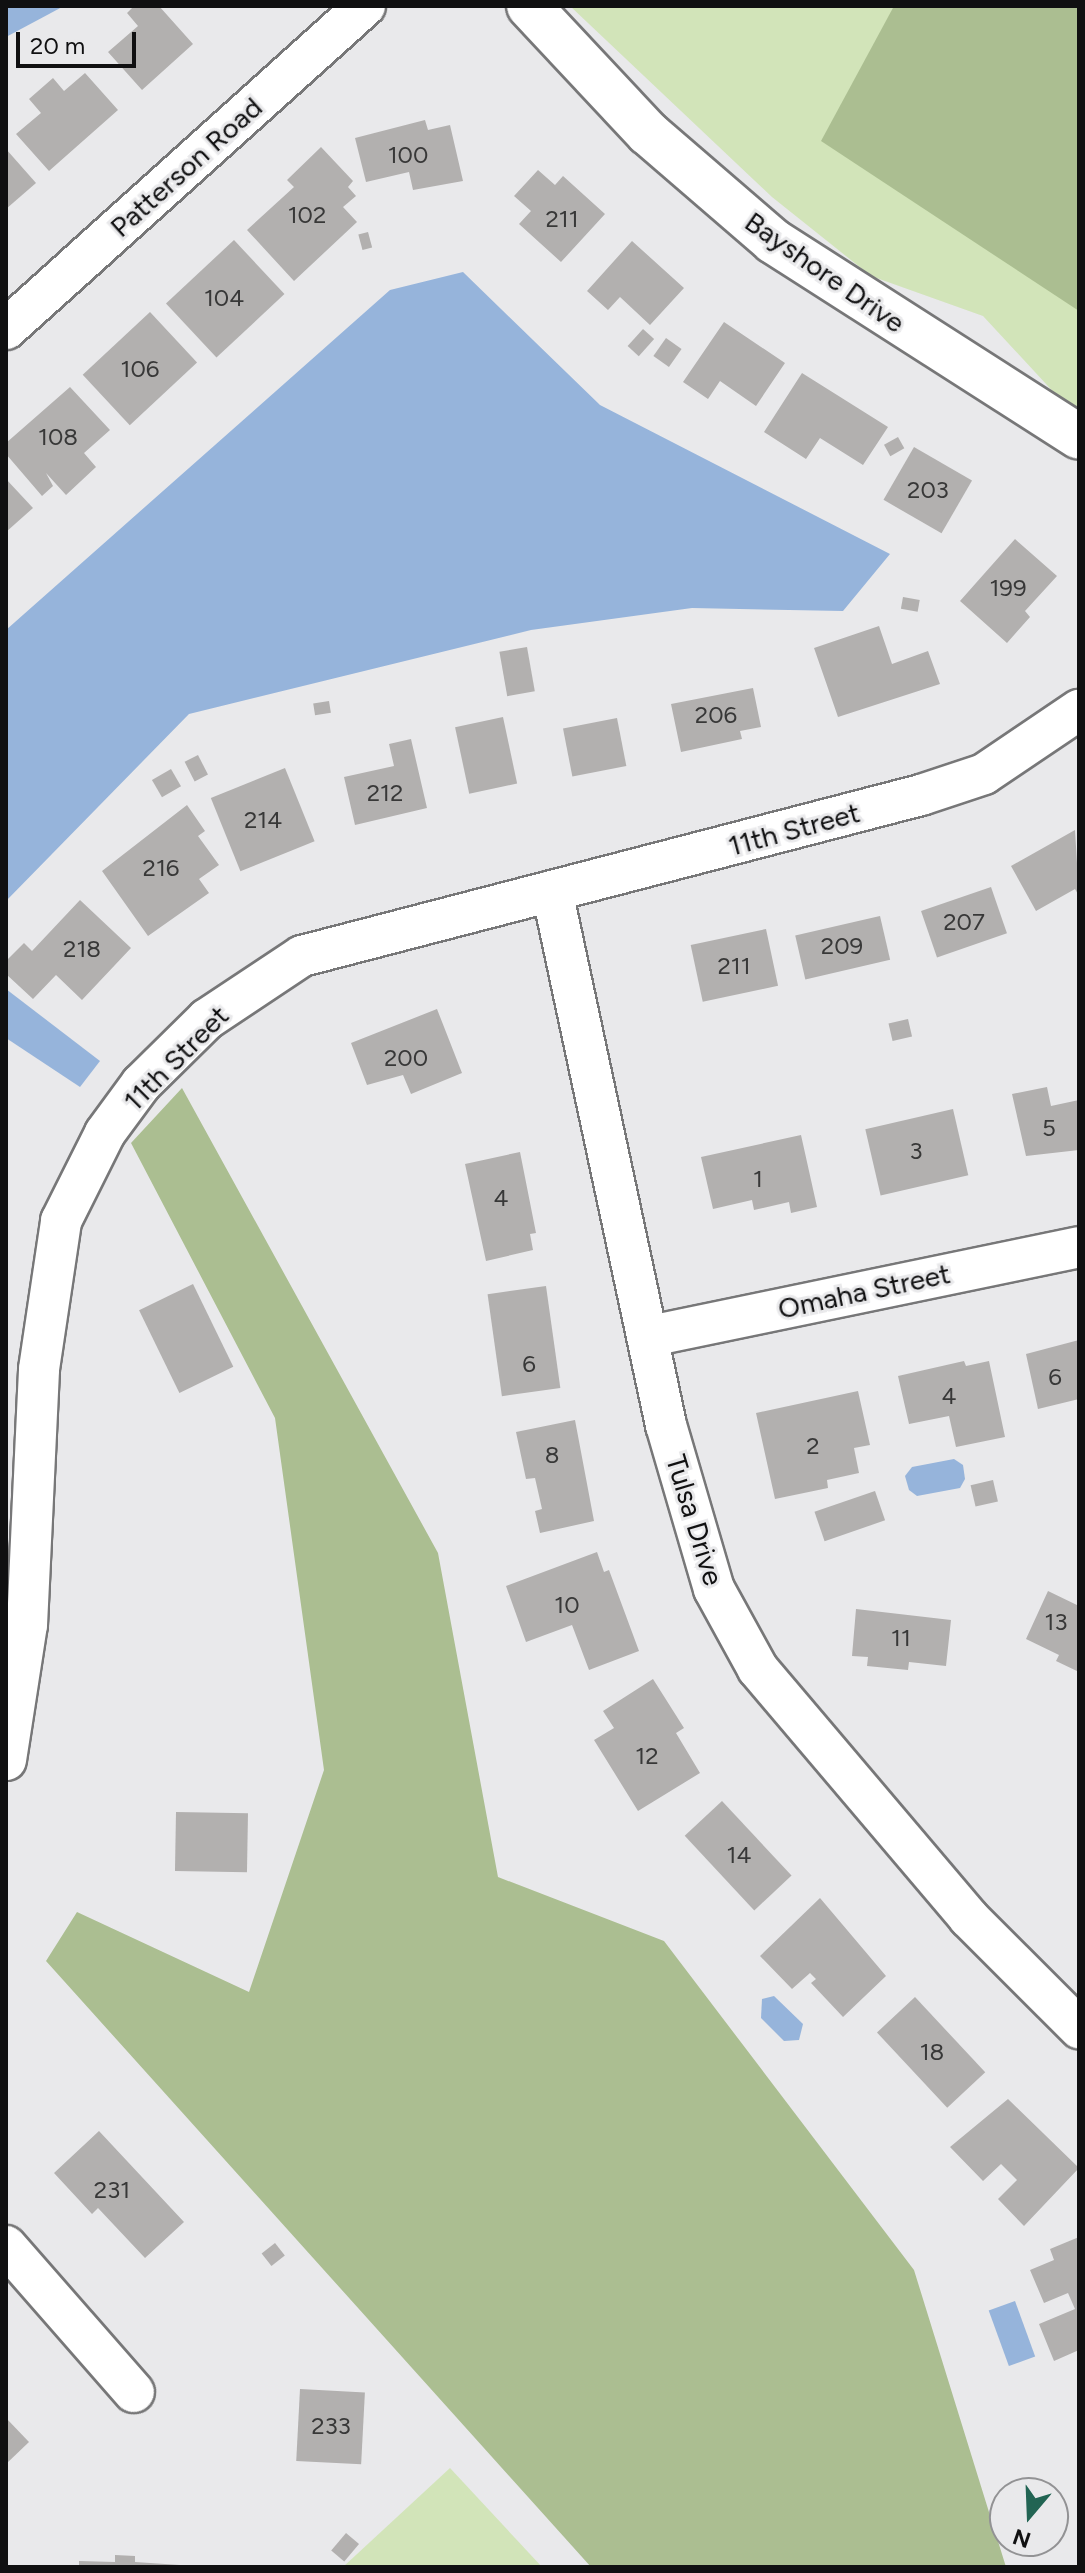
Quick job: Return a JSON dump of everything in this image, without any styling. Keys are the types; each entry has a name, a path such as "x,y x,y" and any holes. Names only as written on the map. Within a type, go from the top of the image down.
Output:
{"street":[{"name":"Patterson Road","path":"6,329 365,6"},
{"name":"Bayshore Drive","path":"529,6 648,133 773,241 1079,437"},
{"name":"11th Street","path":"6,1760 47,1294 61,1221 105,1133 141,1084 207,1019 302,956 934,791 984,774 1079,710"},
{"name":"Tulsa Drive","path":"552,891 650,1336 666,1425 714,1589 758,1669 969,1918 1079,2028"},
{"name":"Omaha Street","path":"650,1336 1079,1247"},
{"path":"6,2246 134,2392"}],"green space":[{"path":"570,6 1079,6 1079,412 1059,398 983,316 871,276 772,197"},
{"path":"894,6 1079,6 1079,311 821,141"},
{"path":"182,1088 438,1553 498,1877 664,1941 914,2270 989,2512 989,2557 1003,2557 1006,2567 591,2567 46,1961 77,1912 249,1992 324,1770 275,1418 131,1143"},
{"path":"450,2468 542,2567 343,2567"}],"water":[{"path":"6,6 64,6 6,37"},
{"path":"463,272 600,405 890,554 843,611 692,608 531,630 189,714 6,901 6,630 390,290"},
{"path":"6,989 100,1061 80,1087 6,1038"},
{"path":"954,1459 963,1465 965,1479 960,1488 917,1496 909,1490 905,1476 912,1467"},
{"path":"774,1996 803,2024 799,2040 784,2041 761,2018 762,1999"},
{"path":"1015,2301 1035,2356 1009,2366 989,2311"}],"building":[{"path":"134,6 159,6 193,44 142,90 108,52 138,26 127,13"},
{"path":"85,73 118,110 49,171 16,134 41,113 29,99 53,78 64,91"},
{"path":"425,120 428,130 450,125 463,181 413,190 409,172 366,182 355,138"},
{"path":"321,147 353,181 348,187 356,196 343,207 357,222 294,281 247,230 294,187 287,180"},
{"path":"6,149 36,183 6,209"},
{"path":"538,170 555,185 563,176 605,214 561,262 519,224 531,211 514,196"},
{"path":"368,232 372,247 362,250 358,235"},
{"path":"234,240 284,294 216,358 166,303"},
{"path":"632,241 684,288 650,325 620,297 608,310 587,291"},
{"path":"150,312 197,362 130,425 83,375"},
{"path":"724,322 785,363 756,406 720,381 708,399 683,382"},
{"path":"643,329 654,339 639,356 628,346"},
{"path":"666,338 682,349 669,367 653,356"},
{"path":"802,373 888,427 863,465 820,438 806,459 764,432"},
{"path":"70,387 110,430 84,453 96,467 66,495 46,473 53,486 42,496 6,454 6,443"},
{"path":"898,437 904,448 890,456 884,445"},
{"path":"914,447 972,480 942,533 884,500"},
{"path":"6,479 33,508 6,532"},
{"path":"1015,539 1057,576 1025,611 1030,617 1007,643 960,601"},
{"path":"903,597 920,600 918,612 901,609"},
{"path":"879,626 892,664 928,651 940,684 838,717 814,648"},
{"path":"527,647 535,691 507,696 499,652"},
{"path":"753,688 761,727 740,731 742,739 681,752 671,704"},
{"path":"329,701 331,713 315,715 313,704"},
{"path":"503,717 517,784 469,794 455,727"},
{"path":"617,718 626,766 572,777 563,728"},
{"path":"411,739 427,808 355,825 344,777 394,766 389,744"},
{"path":"198,755 208,775 195,781 185,762"},
{"path":"285,768 315,841 240,871 211,798"},
{"path":"171,769 181,786 162,797 152,780"},
{"path":"187,805 205,831 198,836 219,865 199,879 209,893 148,936 102,871"},
{"path":"1075,830 1079,896 1075,889 1036,911 1011,866"},
{"path":"991,887 1007,933 937,957 921,911"},
{"path":"80,900 131,948 82,1000 56,975 33,999 6,974 6,961 24,943 32,951"},
{"path":"880,916 890,960 805,979 795,936"},
{"path":"766,929 778,986 703,1002 691,945"},
{"path":"437,1009 462,1073 411,1094 403,1075 367,1085 351,1043"},
{"path":"908,1019 912,1037 893,1041 889,1023"},
{"path":"1047,1087 1051,1106 1079,1100 1079,1150 1026,1156 1012,1094"},
{"path":"953,1109 968,1175 881,1196 865,1129"},
{"path":"801,1135 817,1207 791,1213 789,1202 754,1210 752,1200 713,1209 701,1157"},
{"path":"520,1152 536,1233 530,1234 533,1250 486,1261 465,1164"},
{"path":"193,1284 233,1367 179,1393 139,1310"},
{"path":"546,1286 560,1388 502,1396 488,1294"},
{"path":"1079,1340 1079,1399 1038,1409 1026,1354"},
{"path":"964,1361 966,1366 989,1361 1005,1437 956,1447 949,1416 909,1424 898,1376"},
{"path":"858,1391 870,1445 854,1448 859,1473 827,1480 828,1488 775,1499 756,1413"},
{"path":"575,1420 594,1521 540,1533 535,1511 542,1509 535,1478 526,1479 516,1432"},
{"path":"993,1480 998,1501 976,1507 971,1485"},
{"path":"875,1491 885,1520 825,1541 814,1512"},
{"path":"597,1552 604,1572 609,1570 639,1651 589,1670 572,1625 526,1642 506,1586"},
{"path":"1048,1591 1079,1606 1079,1672 1056,1661 1059,1655 1026,1639"},
{"path":"856,1609 951,1620 946,1666 909,1662 908,1670 867,1666 868,1657 852,1656"},
{"path":"653,1679 684,1728 676,1733 700,1773 638,1811 594,1740 614,1728 603,1711"},
{"path":"722,1801 792,1876 754,1910 685,1836"},
{"path":"176,1812 248,1813 247,1872 175,1871"},
{"path":"820,1898 886,1976 843,2017 811,1983 816,1979 810,1973 792,1989 760,1956"},
{"path":"915,1997 985,2072 947,2108 877,2032"},
{"path":"1008,2099 1079,2168 1024,2226 998,2199 1017,2180 1001,2164 983,2181 950,2147"},
{"path":"99,2131 184,2222 145,2258 98,2208 92,2214 54,2173"},
{"path":"1079,2237 1079,2350 1054,2361 1039,2324 1075,2309 1068,2293 1044,2303 1030,2270 1054,2260 1050,2249"},
{"path":"275,2243 285,2256 271,2266 262,2253"},
{"path":"300,2389 365,2392 361,2464 296,2461"},
{"path":"6,2418 29,2442 6,2464"},
{"path":"346,2533 359,2544 344,2562 331,2551"},
{"path":"115,2555 135,2556 135,2562 210,2567 79,2567 79,2561 115,2562"}]}
